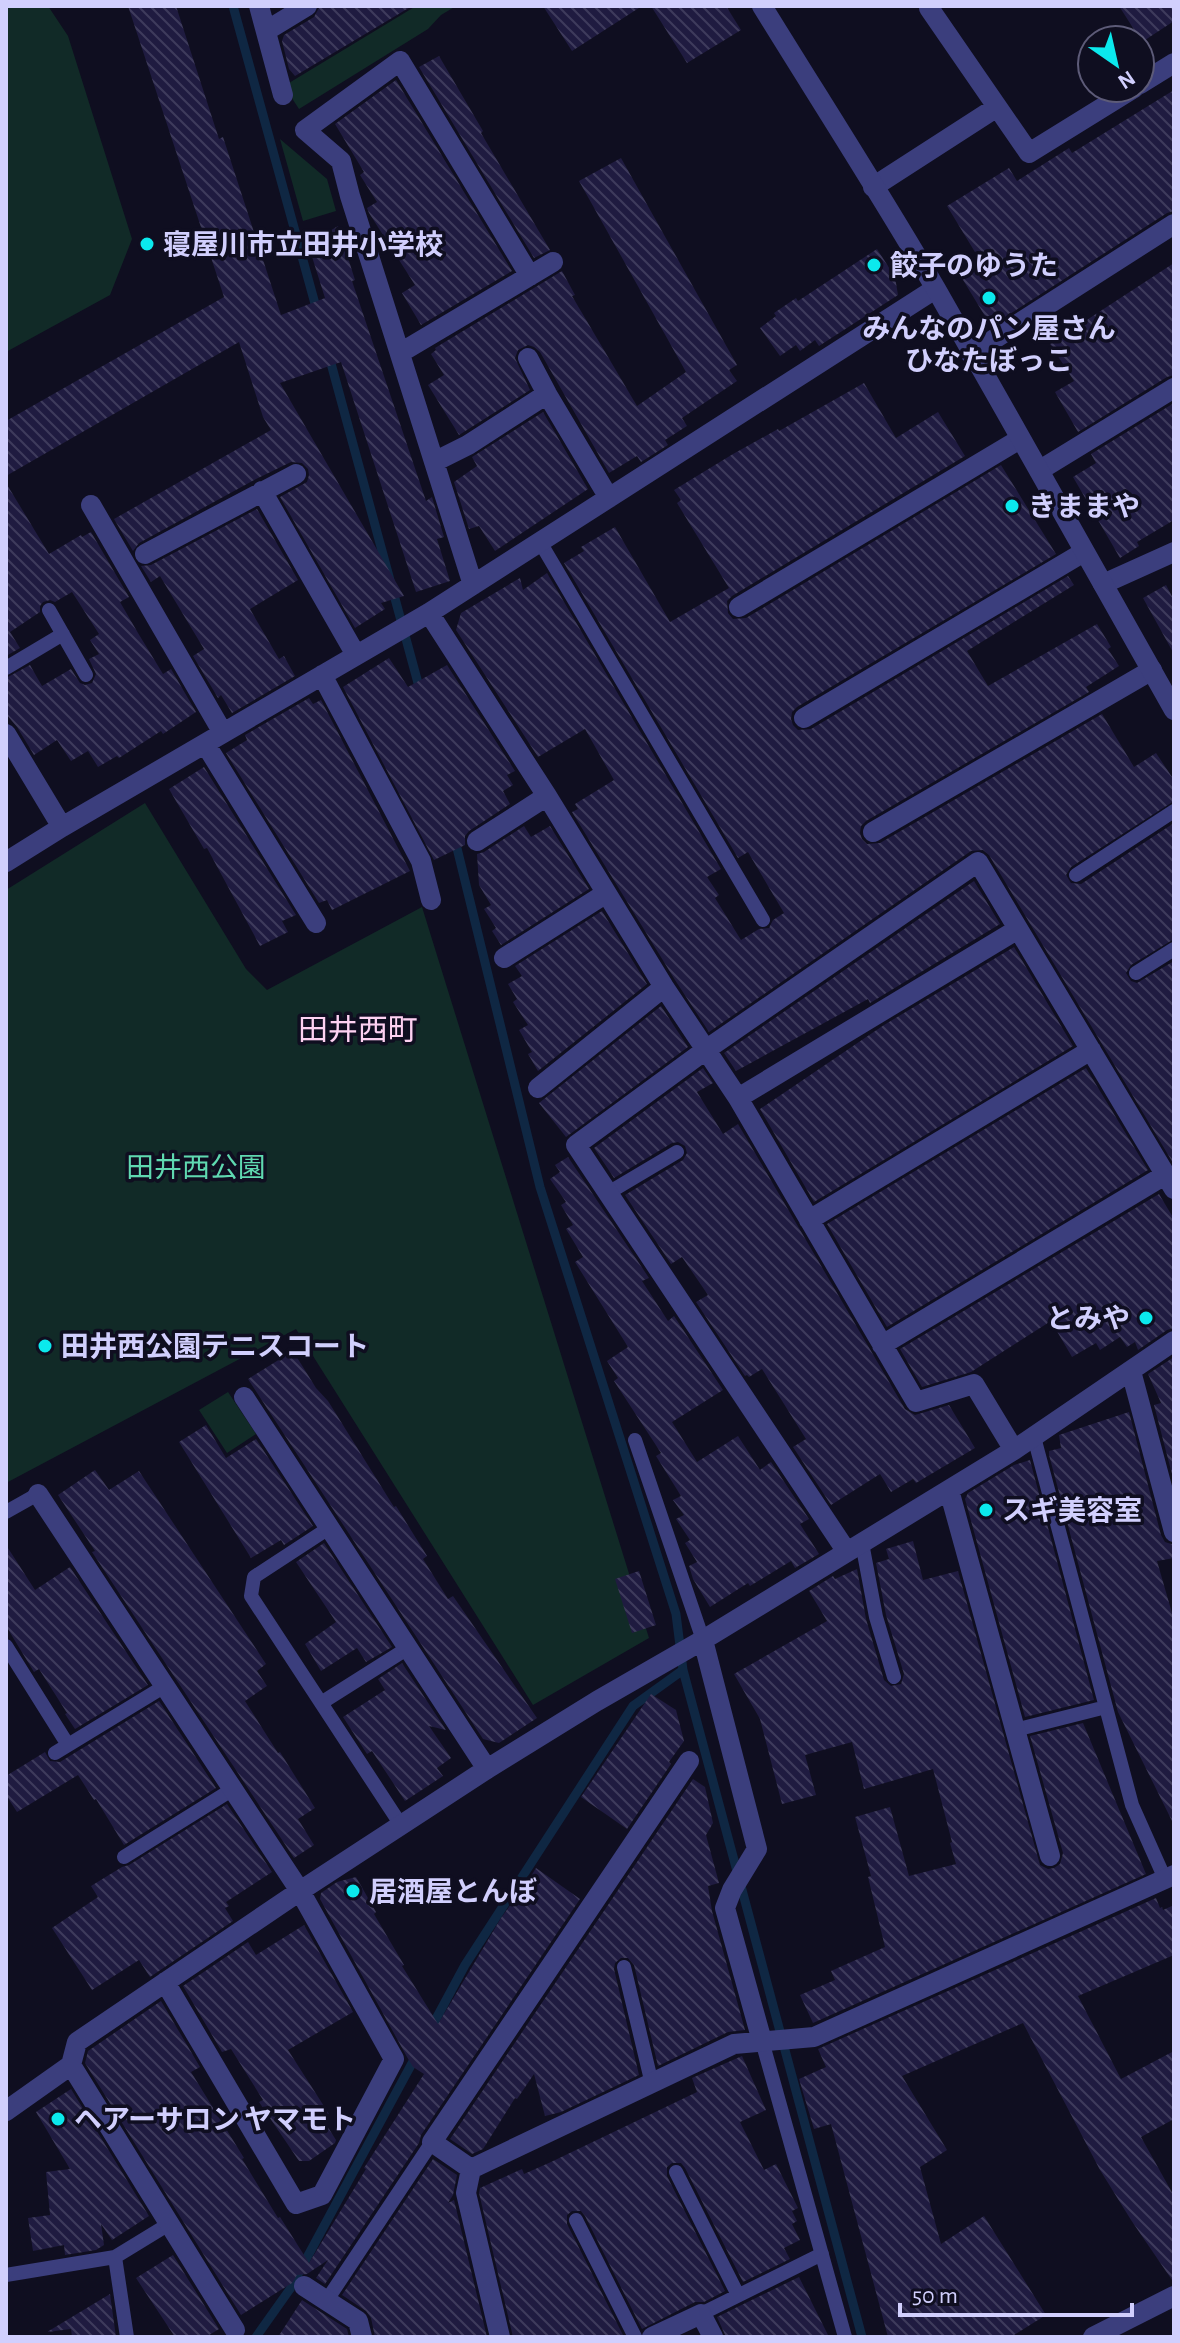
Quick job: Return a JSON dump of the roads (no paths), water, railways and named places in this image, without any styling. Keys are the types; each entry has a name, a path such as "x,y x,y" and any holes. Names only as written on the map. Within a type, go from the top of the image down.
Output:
{"street":[{"path":"259,6 283,95"},
{"path":"266,31 307,6"},
{"path":"762,6 935,289 1174,710"},
{"path":"932,6 929,8 1029,153 1108,104"},
{"path":"473,585 341,161 305,130 400,61 530,276"},
{"path":"1156,74 1174,63"},
{"path":"873,187 997,107"},
{"path":"971,354 1174,224"},
{"path":"400,353 553,262"},
{"path":"6,862 426,614 935,289"},
{"path":"528,358 609,498"},
{"path":"1040,470 1174,388"},
{"path":"434,462 468,445 547,394"},
{"path":"739,607 1020,439"},
{"path":"145,554 296,474"},
{"path":"262,491 356,655"},
{"path":"91,505 223,733"},
{"path":"804,718 1084,552"},
{"path":"1103,584 1174,552"},
{"path":"426,614 547,796 605,894 738,1098 916,1402 974,1384 1014,1450"},
{"path":"873,832 1152,670"},
{"path":"322,675 421,861 431,900"},
{"path":"6,734 62,827"},
{"path":"206,745 316,923"},
{"path":"477,841 547,796"},
{"path":"854,1548 576,1145 707,1049 978,862 1170,1182 882,1345"},
{"path":"504,958 605,894"},
{"path":"738,1098 1018,929"},
{"path":"538,1088 664,987"},
{"path":"809,1220 1091,1050"},
{"path":"6,2111 71,2065 77,2042 300,1891 597,1701 1014,1450 1174,1341"},
{"path":"1131,1371 1174,1532"},
{"path":"244,1397 487,1769"},
{"path":"949,1490 1050,1856"},
{"path":"38,1494 300,1891 394,2059 322,2195 296,2204 165,1982"},
{"path":"688,1649 757,1849 732,1890 725,1908 776,2040"},
{"path":"471,2169 432,2142 689,1761"},
{"path":"471,2169 734,2044 814,2037 1169,1877"},
{"path":"71,2065 235,2330"},
{"path":"471,2169 466,2193 500,2337"},
{"path":"304,2286 358,2321 362,2337"},
{"path":"1093,2337 1174,2296"},
{"path":"652,2337 701,2314 713,2337"}],"lane":[{"path":"540,542 763,920"},
{"path":"49,610 86,675"},
{"path":"6,668 63,634"},
{"path":"1076,875 1174,811"},
{"path":"1136,973 1174,949"},
{"path":"608,1193 677,1152"},
{"path":"1034,1437 1132,1805 1169,1877"},
{"path":"635,1440 688,1649"},
{"path":"6,1512 38,1494"},
{"path":"329,1528 254,1577 251,1596 401,1825"},
{"path":"854,1548 894,1677"},
{"path":"6,1646 68,1745"},
{"path":"321,1703 408,1648"},
{"path":"55,1753 165,1686"},
{"path":"1015,1730 1106,1707"},
{"path":"124,1857 233,1789"},
{"path":"624,1967 652,2084"},
{"path":"776,2040 822,2254 845,2337"},
{"path":"327,2300 432,2142"},
{"path":"676,2172 738,2295"},
{"path":"576,2220 635,2337"},
{"path":"6,2275 115,2257 169,2224"},
{"path":"701,2314 822,2254"},
{"path":"115,2257 127,2337"}],"waterway":[{"path":"233,6 317,311"},
{"path":"329,356 421,694"},
{"path":"455,840 540,1187 676,1614 683,1670 862,2337"},
{"path":"430,2030 465,1965 633,1706 683,1670"},
{"path":"256,2337 290,2289 417,2054"}],"place":[{"name":"寝屋川市立田井小学校","path":"147,244"},
{"name":"餃子のゆうた","path":"874,265"},
{"name":"みんなのパン屋さん ひなたぼっこ","path":"989,298"},
{"name":"きままや","path":"1012,506"},
{"name":"とみや","path":"1146,1318"},
{"name":"田井西公園テニスコート","path":"45,1346"},
{"name":"スギ美容室","path":"986,1510"},
{"name":"居酒屋とんぼ","path":"353,1891"},
{"name":"ヘアーサロン ヤマモト","path":"58,2119"}],"district":[{"name":"田井西町","path":"358,1030"}],"park label":[{"name":"田井西公園","path":"196,1167"}]}
